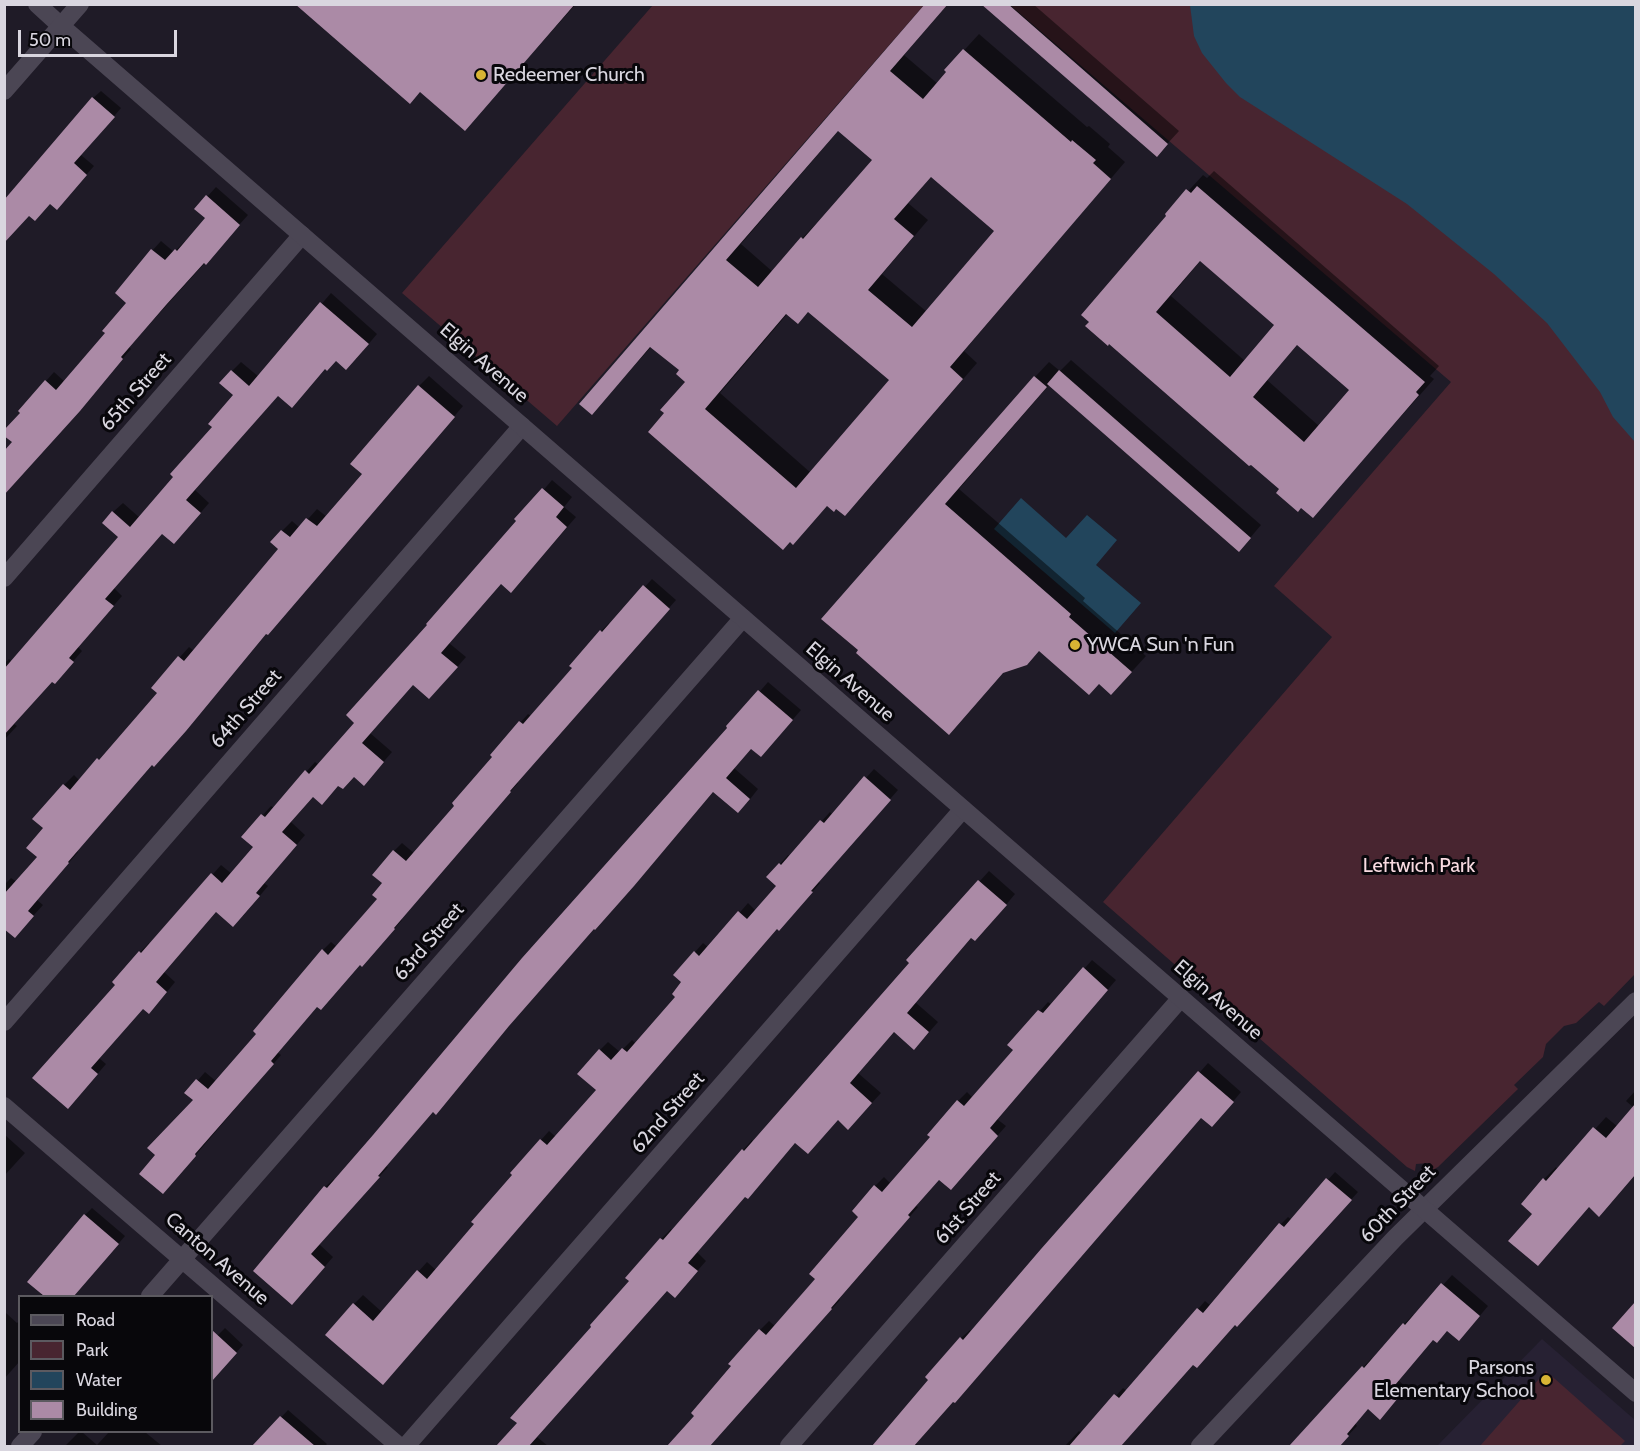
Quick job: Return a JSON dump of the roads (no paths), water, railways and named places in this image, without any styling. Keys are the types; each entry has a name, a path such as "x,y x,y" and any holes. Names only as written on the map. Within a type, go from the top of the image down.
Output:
{"street":[{"name":"Elgin Avenue","path":"37,4 1635,1393"},
{"path":"4,91 80,4"},
{"name":"65th Street","path":"4,578 302,235"},
{"name":"64th Street","path":"4,1022 522,426"},
{"name":"63rd Street","path":"151,1295 743,618"},
{"name":"62nd Street","path":"406,1446 963,810"},
{"name":"61st Street","path":"789,1446 1181,998"},
{"name":"60th Street","path":"1200,1446 1424,1209 1635,1000"},
{"name":"Canton Avenue","path":"4,1106 399,1446"},
{"path":"20,1446 31,1433"}],"water":[{"path":"1190,5 1635,5 1635,442 1613,417 1600,392 1547,323 1494,274 1407,204 1240,97 1202,53 1194,36"},
{"path":"1021,498 1066,538 1087,515 1117,540 1096,565 1141,603 1115,633 994,529"}],"place":[{"name":"Redeemer Church","path":"481,75"},
{"name":"YWCA Sun 'n Fun","path":"1075,645"},
{"name":"Parsons Elementary School","path":"1546,1380"}],"park label":[{"name":"Leftwich Park","path":"1419,866"}]}
